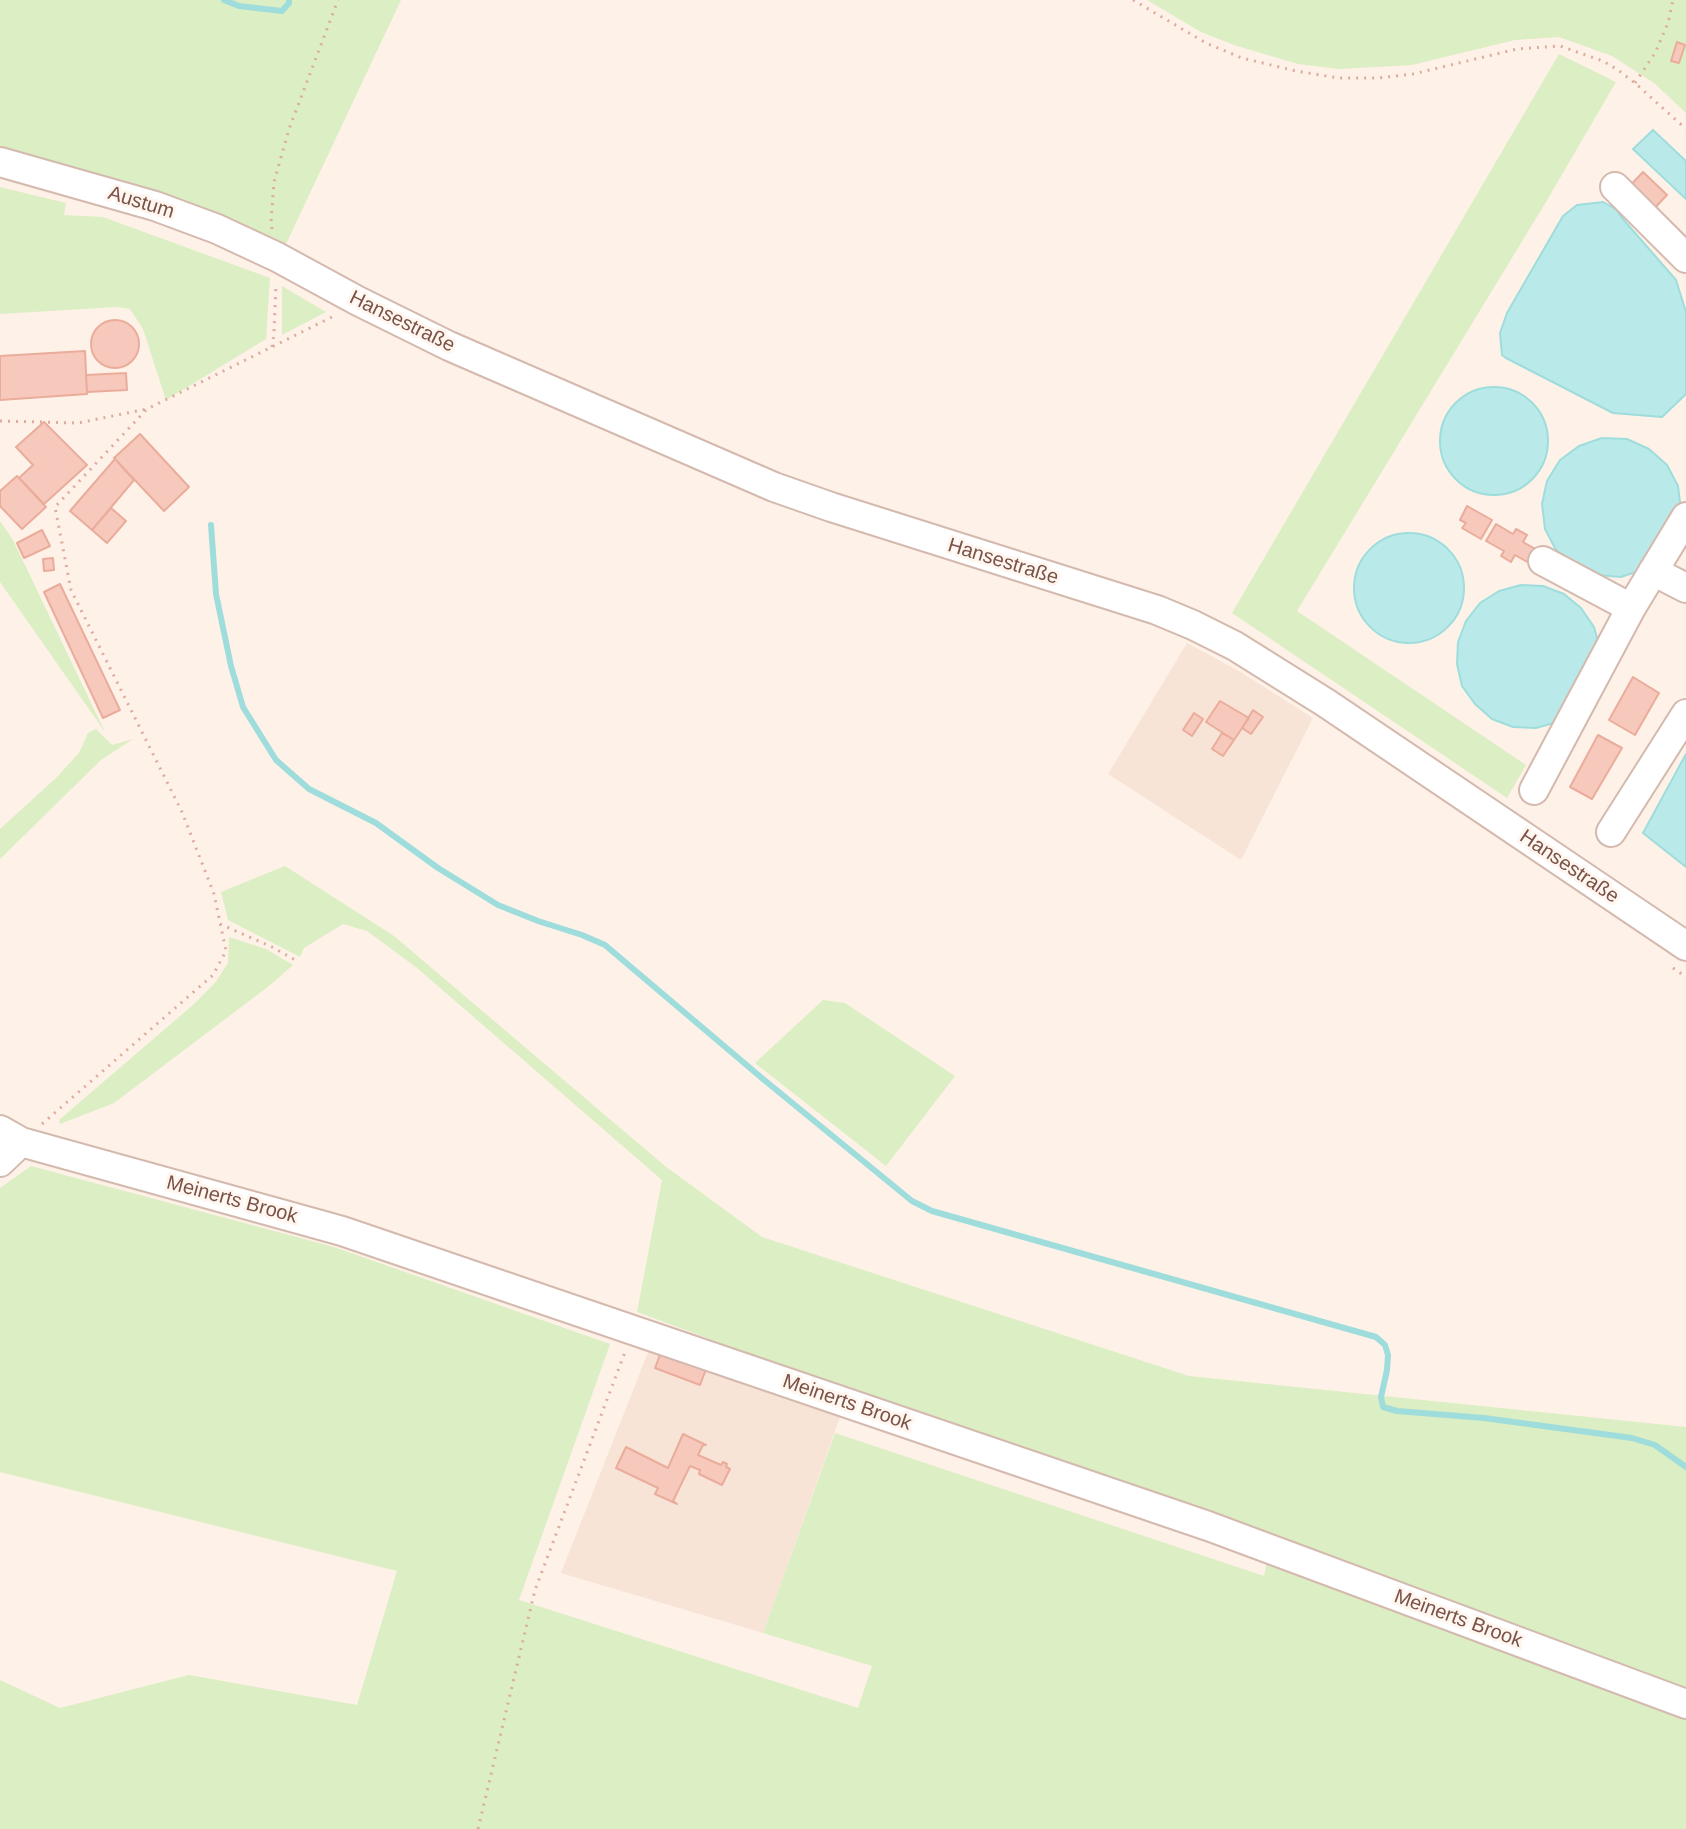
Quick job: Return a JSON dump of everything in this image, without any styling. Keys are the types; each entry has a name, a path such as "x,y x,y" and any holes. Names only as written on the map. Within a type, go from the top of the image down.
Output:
{"street":[{"name":"Austum","path":"0,162 155,206 217,229 277,266"},
{"path":"1615,187 1686,258"},
{"name":"Hansestraße","path":"277,266 449,346 774,487 1157,610 1193,625 1235,646 1326,703 1676,954"},
{"path":"1534,790 1631,608 1686,517"},
{"path":"1543,561 1631,608"},
{"path":"1653,571 1686,588"},
{"path":"1611,832 1686,714"},
{"path":"0,1162 11,1136"},
{"name":"Meinerts Brook","path":"11,1136 342,1231 1208,1526 1686,1704"}],"path":[{"path":"272,347 277,266 271,222 274,182 289,129 338,0"},
{"path":"1133,0 1206,43 1242,58 1339,78 1413,74 1517,49 1560,46 1603,61 1635,83 1686,129"},
{"path":"1635,83 1655,53 1668,23 1673,0"},
{"path":"0,421 78,423 147,409 342,312"},
{"path":"11,1136 213,975 226,951 214,894 182,812 71,590 55,507 147,409"},
{"path":"220,924 299,962"},
{"path":"1676,954 1686,977"},
{"path":"478,1829 535,1590 633,1331"}],"shaded area":[{"path":"1187,643 1239,671 1313,718 1241,860 1108,774"},
{"path":"654,1337 845,1403 763,1633 561,1573"}],"green space":[{"path":"0,0 401,0 286,244 165,198 0,149"},
{"path":"1147,0 1686,0 1686,113 1654,83 1612,56 1559,37 1515,40 1412,65 1339,69 1298,64 1234,45 1201,32"},
{"path":"1559,54 1616,82 1297,611 1526,765 1507,798 1232,613"},
{"path":"0,187 66,203 64,215 103,217 270,278 266,339 166,400 143,329 130,309 116,307 0,314"},
{"path":"282,286 326,312 282,335"},
{"path":"0,521 13,540 105,732 0,582"},
{"path":"96,729 112,745 133,739 101,760 0,859 0,829 56,778 79,753 88,733"},
{"path":"285,866 394,936 665,1166 762,1237 1189,1376 1686,1427 1686,1829 0,1829 0,1680 60,1708 189,1675 357,1705 397,1571 0,1472 0,1188 31,1166 334,1247 610,1344 519,1600 858,1708 872,1666 763,1633 835,1433 1264,1576 1272,1537 855,1393 637,1312 662,1180 417,968 367,931 343,924 304,948 300,957 228,920 221,892"},
{"path":"229,937 266,949 293,965 114,1103 60,1124 59,1120 215,983 228,963"},
{"path":"823,1000 845,1003 955,1076 886,1166 755,1063"}],"water":[{"path":"1653,130 1686,161 1686,199 1633,149"},
{"path":"1603,202 1617,210 1676,280 1686,312 1686,394 1662,417 1613,413 1502,355 1500,333 1507,313 1563,216 1577,205"},
{"path":"1494,387 1515,391 1532,403 1544,420 1548,441 1544,462 1532,479 1515,491 1494,495 1473,491 1456,479 1444,462 1440,441 1444,420 1456,403 1473,391"},
{"path":"1602,438 1627,439 1649,449 1667,465 1678,486 1681,510 1644,569 1621,577 1597,575 1574,566 1556,550 1545,529 1542,504 1547,481 1560,460 1579,446"},
{"path":"1409,533 1430,537 1448,549 1460,567 1464,588 1460,609 1448,627 1430,639 1409,643 1388,639 1370,627 1358,609 1354,588 1358,567 1370,549 1388,537"},
{"path":"1521,585 1543,586 1564,594 1581,608 1594,627 1600,649 1557,722 1536,728 1513,727 1492,719 1475,704 1462,686 1457,664 1458,642 1466,621 1480,603 1499,591"},
{"path":"1686,754 1686,867 1643,833"}],"building":[{"path":"1677,42 1685,45 1679,63 1671,61"},
{"path":"1643,172 1667,195 1650,213 1626,190"},
{"path":"115,320 132,327 139,344 132,361 115,368 98,361 91,344 98,327"},
{"path":"85,351 87,394 0,400 0,356"},
{"path":"126,373 127,390 87,392 86,375"},
{"path":"44,422 87,465 44,504 19,478 33,465 16,447"},
{"path":"140,434 189,487 164,511 114,458"},
{"path":"115,459 134,480 92,530 70,511"},
{"path":"17,476 46,507 22,529 0,506 0,491"},
{"path":"1467,506 1492,520 1481,539 1462,528 1466,523 1460,520"},
{"path":"111,508 126,521 107,543 92,530"},
{"path":"1496,524 1513,534 1516,529 1527,535 1523,542 1537,550 1529,563 1515,555 1511,562 1501,556 1504,551 1486,541"},
{"path":"42,530 50,546 24,558 17,543"},
{"path":"53,558 54,570 44,571 43,559"},
{"path":"60,584 120,710 103,718 44,592"},
{"path":"1633,677 1659,693 1635,735 1609,720"},
{"path":"1220,701 1249,718 1234,740 1206,722"},
{"path":"1253,710 1263,717 1251,734 1242,728"},
{"path":"1194,713 1203,719 1192,736 1183,730"},
{"path":"1222,733 1234,740 1223,756 1212,749"},
{"path":"1598,735 1622,748 1592,799 1570,787"},
{"path":"663,1347 708,1364 700,1385 655,1368"},
{"path":"683,1434 706,1445 698,1455 721,1465 723,1462 727,1464 726,1467 730,1469 722,1485 690,1466 673,1501 677,1504 655,1494 658,1488 616,1468 626,1447 668,1468"}],"waterway":[{"path":"224,0 239,6 282,11 289,0"},
{"path":"211,525 216,594 231,666 243,707 276,760 309,789 376,823 438,868 498,905 605,945 912,1201 932,1211 1376,1337 1385,1345 1388,1355 1381,1397 1383,1407 1632,1438 1655,1445 1686,1467"}]}
